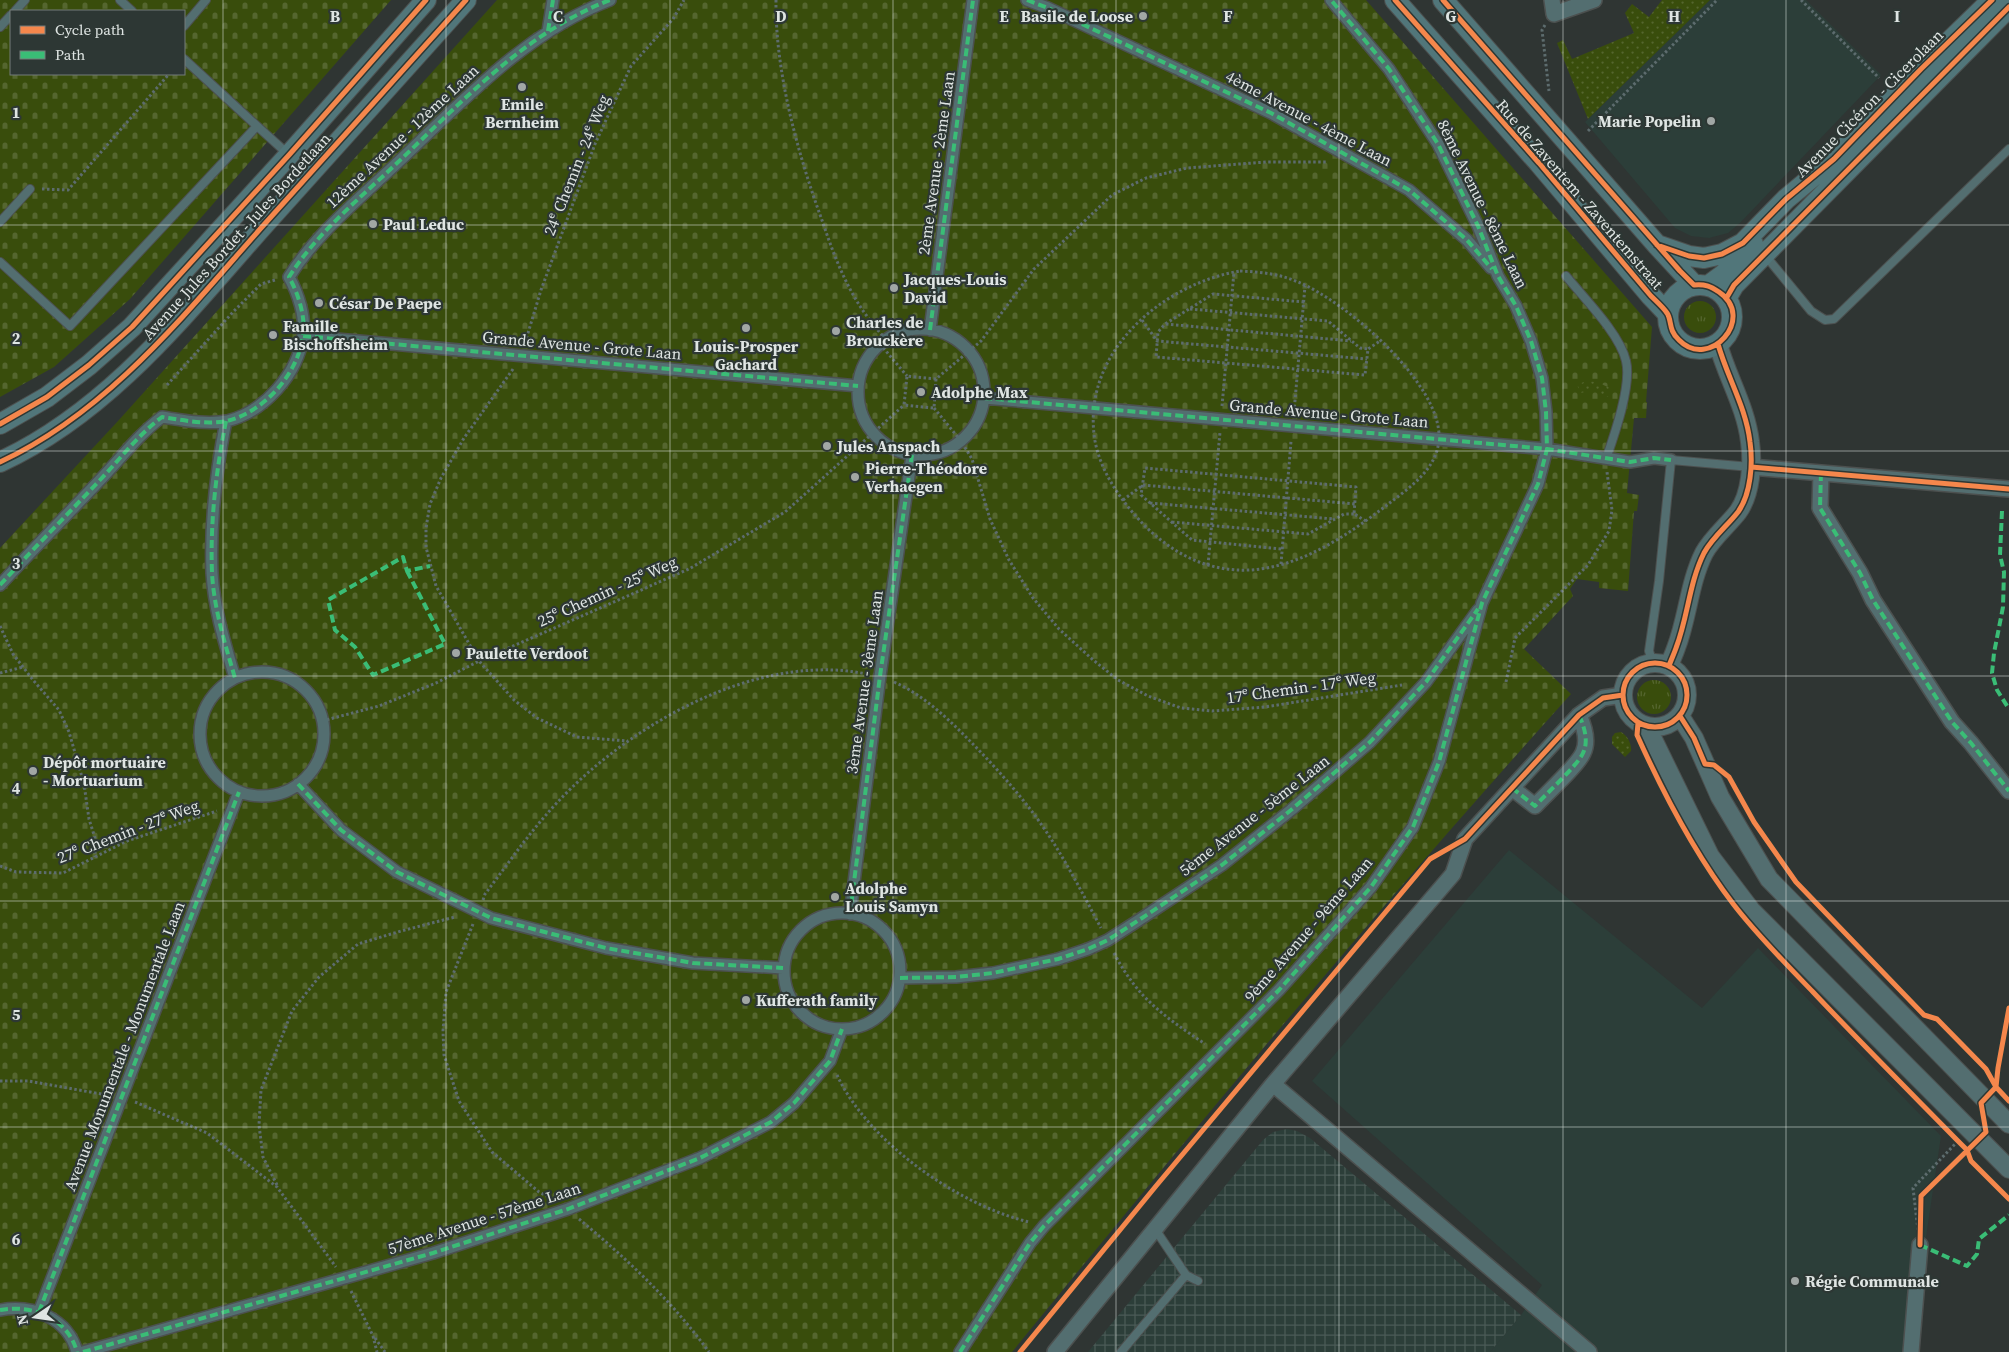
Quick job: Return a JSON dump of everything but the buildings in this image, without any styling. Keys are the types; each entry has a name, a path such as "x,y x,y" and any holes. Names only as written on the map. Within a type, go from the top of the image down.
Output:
{"main road":[{"name":"Avenue Jules Bordet - Jules Bordetlaan","path":"0,424 47,397 90,365 126,333 289,155 426,0"},
{"name":"Avenue Jules Bordet - Jules Bordetlaan","path":"0,462 65,424 123,378 176,324 466,0"},
{"name":"Rue de Zaventem - Zaventemstraat","path":"1395,0 1539,163 1668,314"},
{"name":"Rue de Zaventem - Zaventemstraat","path":"1444,0 1657,245 1702,285"},
{"name":"Avenue Cicéron - Cicerolaan","path":"1657,245 1689,256 1704,258 1722,254 1743,243 1786,199 1834,159 1920,69 1992,0"},
{"name":"Avenue Cicéron - Cicerolaan","path":"1727,297 1734,286 2009,7"},
{"name":"Avenue Cicéron - Cicerolaan","path":"1668,314 1676,295 1684,289 1702,285 1724,274 1792,205 1813,178"},
{"path":"1668,314 1670,328 1678,340 1687,346 1697,349 1708,348 1718,344 1726,337 1731,328 1733,318 1731,307 1727,297 1702,285"}],"street":[{"path":"548,31 553,0"},
{"name":"12ème Avenue - 12ème Laan","path":"289,277 300,260 331,225 503,64 548,31 592,7 610,0"},
{"name":"2ème Avenue - 2ème Laan","path":"930,330 973,0"},
{"name":"4ème Avenue - 4ème Laan","path":"1027,0 1271,112 1410,190 1467,240 1498,276"},
{"name":"8ème Avenue - 8ème Laan","path":"1331,0 1390,69 1438,144 1478,226 1498,276 1516,306 1542,378 1548,449"},
{"path":"1552,0 1554,14 1594,0"},
{"path":"0,585 143,432 162,417 190,421 226,421 254,409 274,393 292,367 303,336 303,319 295,287 289,277"},
{"path":"930,330 952,337 969,352 978,366 983,382 984,398 976,422 961,441 946,450 930,455 912,455 898,451 885,444 873,433 861,412 858,400 858,386 862,370 869,356 883,342 907,331 930,330"},
{"name":"Grande Avenue - Grote Laan","path":"303,336 858,386"},
{"path":"1661,664 1676,648 1704,552 1739,510 1747,490 1751,467 1751,442 1745,415 1724,365 1718,344"},
{"name":"Grande Avenue - Grote Laan","path":"984,398 1548,449 1630,462 1654,458 1671,460"},
{"path":"226,421 218,464 213,519 212,574 220,626 234,678"},
{"name":"9ème Avenue - 9ème Laan","path":"960,1352 1030,1243 1044,1226 1279,990 1371,887 1412,827 1438,762 1482,603 1538,484 1548,449"},
{"name":"3ème Avenue - 3ème Laan","path":"850,914 880,676 912,455"},
{"path":"1751,467 2009,489"},
{"path":"1821,473 1820,508 1860,573 1873,600 1952,722 1972,743 2009,791"},
{"name":"5ème Avenue - 5ème Laan","path":"900,978 956,977 993,973 1058,959 1108,940 1222,865 1291,810 1370,742 1426,682 1482,603"},
{"path":"1661,664 1677,671 1683,679 1687,688 1686,708 1680,716 1665,726 1647,727 1638,723 1630,716 1625,708 1623,695 1627,678 1634,670 1643,665 1661,664"},
{"path":"253,672 272,672 290,678 305,689 316,704 322,721 324,740 319,757 311,772 298,784 280,793 260,796 239,792 222,782 208,766 201,747 200,726 206,706 218,690 234,678 253,672"},
{"path":"1054,1352 1273,1084 1453,874 1465,839 1579,715 1603,698 1623,695"},
{"path":"1512,788 1534,806 1581,757 1586,742 1584,727 1579,715"},
{"path":"1680,716 1694,738 1720,797 1770,879 2009,1124"},
{"path":"1647,727 1710,856 1751,910 1967,1142 2009,1169"},
{"path":"298,784 341,830 397,872 491,918 606,948 693,963 784,968"},
{"name":"Avenue Monumentale - Monumentale Laan","path":"39,1312 239,792"},
{"path":"831,914 850,914 867,919 882,929 893,943 899,960 900,978 895,995 885,1010 871,1022 854,1028 842,1029 819,1025 804,1016 792,1002 785,986 784,968 788,949 798,932 813,920 831,914"},
{"name":"57ème Avenue - 57ème Laan","path":"83,1352 433,1253 568,1209 700,1158 770,1122 794,1103 830,1061 842,1029"},
{"path":"1273,1084 1589,1352"},
{"path":"1911,1352 1920,1245"},
{"path":"0,1310 26,1308 54,1320 67,1332 77,1352"}],"lane":[{"path":"15,10 25,0"},
{"path":"120,0 131,10"},
{"path":"185,25 206,0"},
{"path":"0,27 10,16"},
{"path":"185,60 289,155"},
{"path":"0,262 70,326 257,126"},
{"path":"1765,255 1811,311 1825,320 1834,319 2009,149"},
{"path":"0,222 30,189"},
{"path":"1566,276 1613,334 1626,361 1627,374 1619,423 1606,459"},
{"path":"1661,664 1649,651 1659,581 1671,460 1751,467"},
{"path":"1155,1228 1186,1275 1198,1281"},
{"path":"1122,1352 1186,1275"}],"path":[{"path":"776,0 785,88 810,185 843,275 857,303 907,376 904,405 934,408 936,379"},
{"path":"1588,131 1717,0"},
{"path":"1802,0 1880,78"},
{"path":"1542,30 1549,91"},
{"path":"30,189 68,190 168,75"},
{"path":"907,376 936,379 969,352 981,341 1034,269 1112,195 1146,178 1187,168 1266,162 1323,163 1352,159"},
{"path":"1240,271 1261,272 1299,282 1345,310 1380,341 1424,390 1434,408 1440,439 1434,459 1420,479 1366,521 1327,545 1294,560 1262,569 1237,570 1208,566 1192,560 1173,550 1156,536 1123,500 1105,471 1098,453 1094,430 1094,408 1100,378 1112,353 1142,320 1160,304 1194,284 1225,274 1240,271"},
{"path":"168,385 262,284 289,277"},
{"path":"1304,302 1213,294 1165,324 1158,332 1156,357 1365,375 1368,349"},
{"path":"1190,309 1328,321 1360,348 1368,349 1380,341"},
{"path":"1142,320 1157,341 1367,359"},
{"path":"1165,324 1351,341"},
{"path":"1506,682 1515,638 1588,565 1609,531 1612,510 1606,459"},
{"path":"1281,549 1192,540 1141,495 1145,468 1356,487 1354,514"},
{"path":"1123,500 1143,485 1355,504"},
{"path":"1150,502 1334,519"},
{"path":"1172,522 1308,534 1344,514 1354,514 1366,521"},
{"path":"0,626 13,654 59,710 69,732 84,784 89,819 95,838 96,857"},
{"path":"0,673 23,667"},
{"path":"709,1352 661,1293 616,1250 568,1209 539,1192 492,1152 459,1101 444,1056 443,1031 446,992 486,894 546,815 571,789 604,760 659,722 712,694 772,675 833,670 880,676 909,688 940,711 983,754 1031,809 1058,850 1120,964 1140,994 1166,1018 1217,1052"},
{"path":"385,1352 373,1336 344,1278 278,1187 263,1157 258,1125 260,1099 264,1081 292,1011 318,977 358,944 478,912"},
{"path":"830,1061 842,1087 858,1109 907,1160 960,1194 1019,1220 1044,1226"},
{"path":"0,1081 28,1081 122,1097 207,1132 278,1187"},
{"path":"1920,1245 1913,1188 1967,1142 1952,1134"},
{"path":"1920,1245 1921,1196"},
{"path":"373,1336 377,1352"}],"shaded area":[{"name":"Marie Popelin","path":"1710,0 1806,0 1881,75 1740,223 1728,233 1709,238 1691,236 1675,228 1585,122"},
{"path":"1509,850 1702,1008 1758,948 1941,1136 1909,1352 1490,1352 1521,1315 1542,1285 1312,1081"},
{"path":"1287,1129 1297,1131 1310,1138 1521,1315 1490,1352 1088,1352 1263,1140 1273,1132"}],"green space":[{"path":"0,0 391,0 130,299 54,367 0,397"},
{"path":"497,0 1366,0 1652,327 1646,418 1634,418 1627,493 1639,495 1637,511 1634,511 1628,591 1599,588 1599,582 1577,579 1570,589 1573,596 1524,649 1571,694 1357,937 1012,1352 0,1352 0,548 118,421"},
{"path":"1662,0 1710,0 1588,119 1557,43 1563,40 1572,59 1634,33 1625,13 1632,4 1649,17"},
{"path":"1700,301 1712,305 1716,317 1712,329 1700,333 1688,329 1684,317 1688,305"},
{"path":"1586,381 1597,382 1612,389 1608,397 1592,390 1581,393 1577,385"},
{"path":"1654,680 1666,685 1671,697 1666,709 1654,714 1642,709 1637,697 1642,685"},
{"path":"1621,732 1627,737 1631,746 1631,751 1625,757 1612,744 1612,737 1615,733"}],"marked path":[{"path":"548,31 553,0"},
{"path":"0,585 137,439 162,417 202,422 227,421 241,416 266,400 287,377 300,350 304,329 302,313 289,277 312,246 352,204 495,72 549,31 579,14 610,0"},
{"path":"930,330 973,0"},
{"path":"1027,0 1048,8 1271,113 1409,190 1467,240 1492,269"},
{"path":"960,1352 1030,1243 1044,1226 1279,990 1371,887 1413,827 1439,762 1482,603 1538,484 1547,449 1546,412 1542,378 1531,341 1516,306 1498,276 1478,226 1438,144 1389,69 1331,0"},
{"path":"303,336 858,386"},
{"path":"984,398 1547,449 1630,462 1654,458 1671,460"},
{"path":"226,421 214,497 212,573 218,613 235,678"},
{"path":"850,914 880,676 912,455"},
{"path":"1821,473 1820,508 1860,573 1873,600 1952,722 2009,791"},
{"path":"2002,511 2000,555 2004,572 2003,607 1992,673 1997,690 2009,709"},
{"path":"407,571 445,644 373,675 355,647 335,630 328,600 403,557 407,571 430,566"},
{"path":"900,978 956,977 993,973 1058,959 1108,940 1222,865 1291,810 1370,742 1426,682 1478,609"},
{"path":"1512,788 1535,806 1568,772 1580,758 1586,744 1583,724 1579,715"},
{"path":"298,784 341,830 397,872 491,918 606,948 693,963 783,968"},
{"path":"39,1312 239,792"},
{"path":"83,1352 433,1253 568,1209 700,1158 771,1122 794,1103 830,1061 842,1029"},
{"path":"1920,1245 1967,1266 1977,1254 1979,1239 2009,1215"},
{"path":"0,1310 24,1309 47,1316 66,1330 77,1352"}],"cycle path":[{"path":"0,424 47,397 89,365 132,327 289,155 426,0"},
{"path":"0,462 39,441 76,417 142,359 203,294 466,0"},
{"path":"1395,0 1539,163 1664,309 1672,329 1679,340 1691,348 1703,349 1715,345 1731,327 1733,315 1729,303 1713,288 1704,285 1694,285 1680,271 1443,0"},
{"path":"1657,245 1689,256 1704,258 1722,254 1743,243 1786,199 1834,159 1921,69 1992,0"},
{"path":"1727,297 1734,285 2009,7"},
{"path":"1669,666 1680,636 1699,564 1707,547 1738,512 1746,496 1750,478 1751,450 1748,429 1718,344"},
{"path":"1751,467 2009,489"},
{"path":"1649,663 1661,663 1678,672 1685,683 1687,695 1685,707 1678,718 1661,727 1649,727 1637,722 1628,713 1623,701 1623,689 1628,677 1637,668 1649,663"},
{"path":"1020,1352 1156,1186 1430,859 1465,839 1579,715 1603,698 1623,695"},
{"path":"1680,716 1694,738 1705,764 1714,765 1729,777 1754,822 1796,882 1924,1015 1937,1019 1986,1069 1996,1087 2009,1101"},
{"path":"1638,723 1637,735 1669,801 1706,865 1734,905 1782,960 1967,1150 1971,1161 2009,1199"},
{"path":"1920,1245 1921,1196 1986,1132 1981,1103 1996,1087 2009,1008"}],"place":[{"name":"Basile de Loose","path":"1143,16"},
{"name":"Emile Bernheim","path":"522,87"},
{"name":"Marie Popelin","path":"1711,121"},
{"name":"Paul Leduc","path":"373,224"},
{"name":"Jacques-Louis David","path":"894,288"},
{"name":"César De Paepe","path":"319,303"},
{"name":"Louis-Prosper Gachard","path":"746,328"},
{"name":"Charles de Brouckère","path":"836,331"},
{"name":"Famille Bischoffsheim","path":"273,335"},
{"name":"Adolphe Max","path":"921,392"},
{"name":"Jules Anspach","path":"827,446"},
{"name":"Pierre-Théodore Verhaegen","path":"855,477"},
{"name":"Paulette Verdoot","path":"456,653"},
{"name":"Dépôt mortuaire - Mortuarium","path":"33,771"},
{"name":"Adolphe Louis Samyn","path":"835,897"},
{"name":"Kufferath family","path":"746,1000"},
{"name":"Régie Communale","path":"1795,1281"}]}
